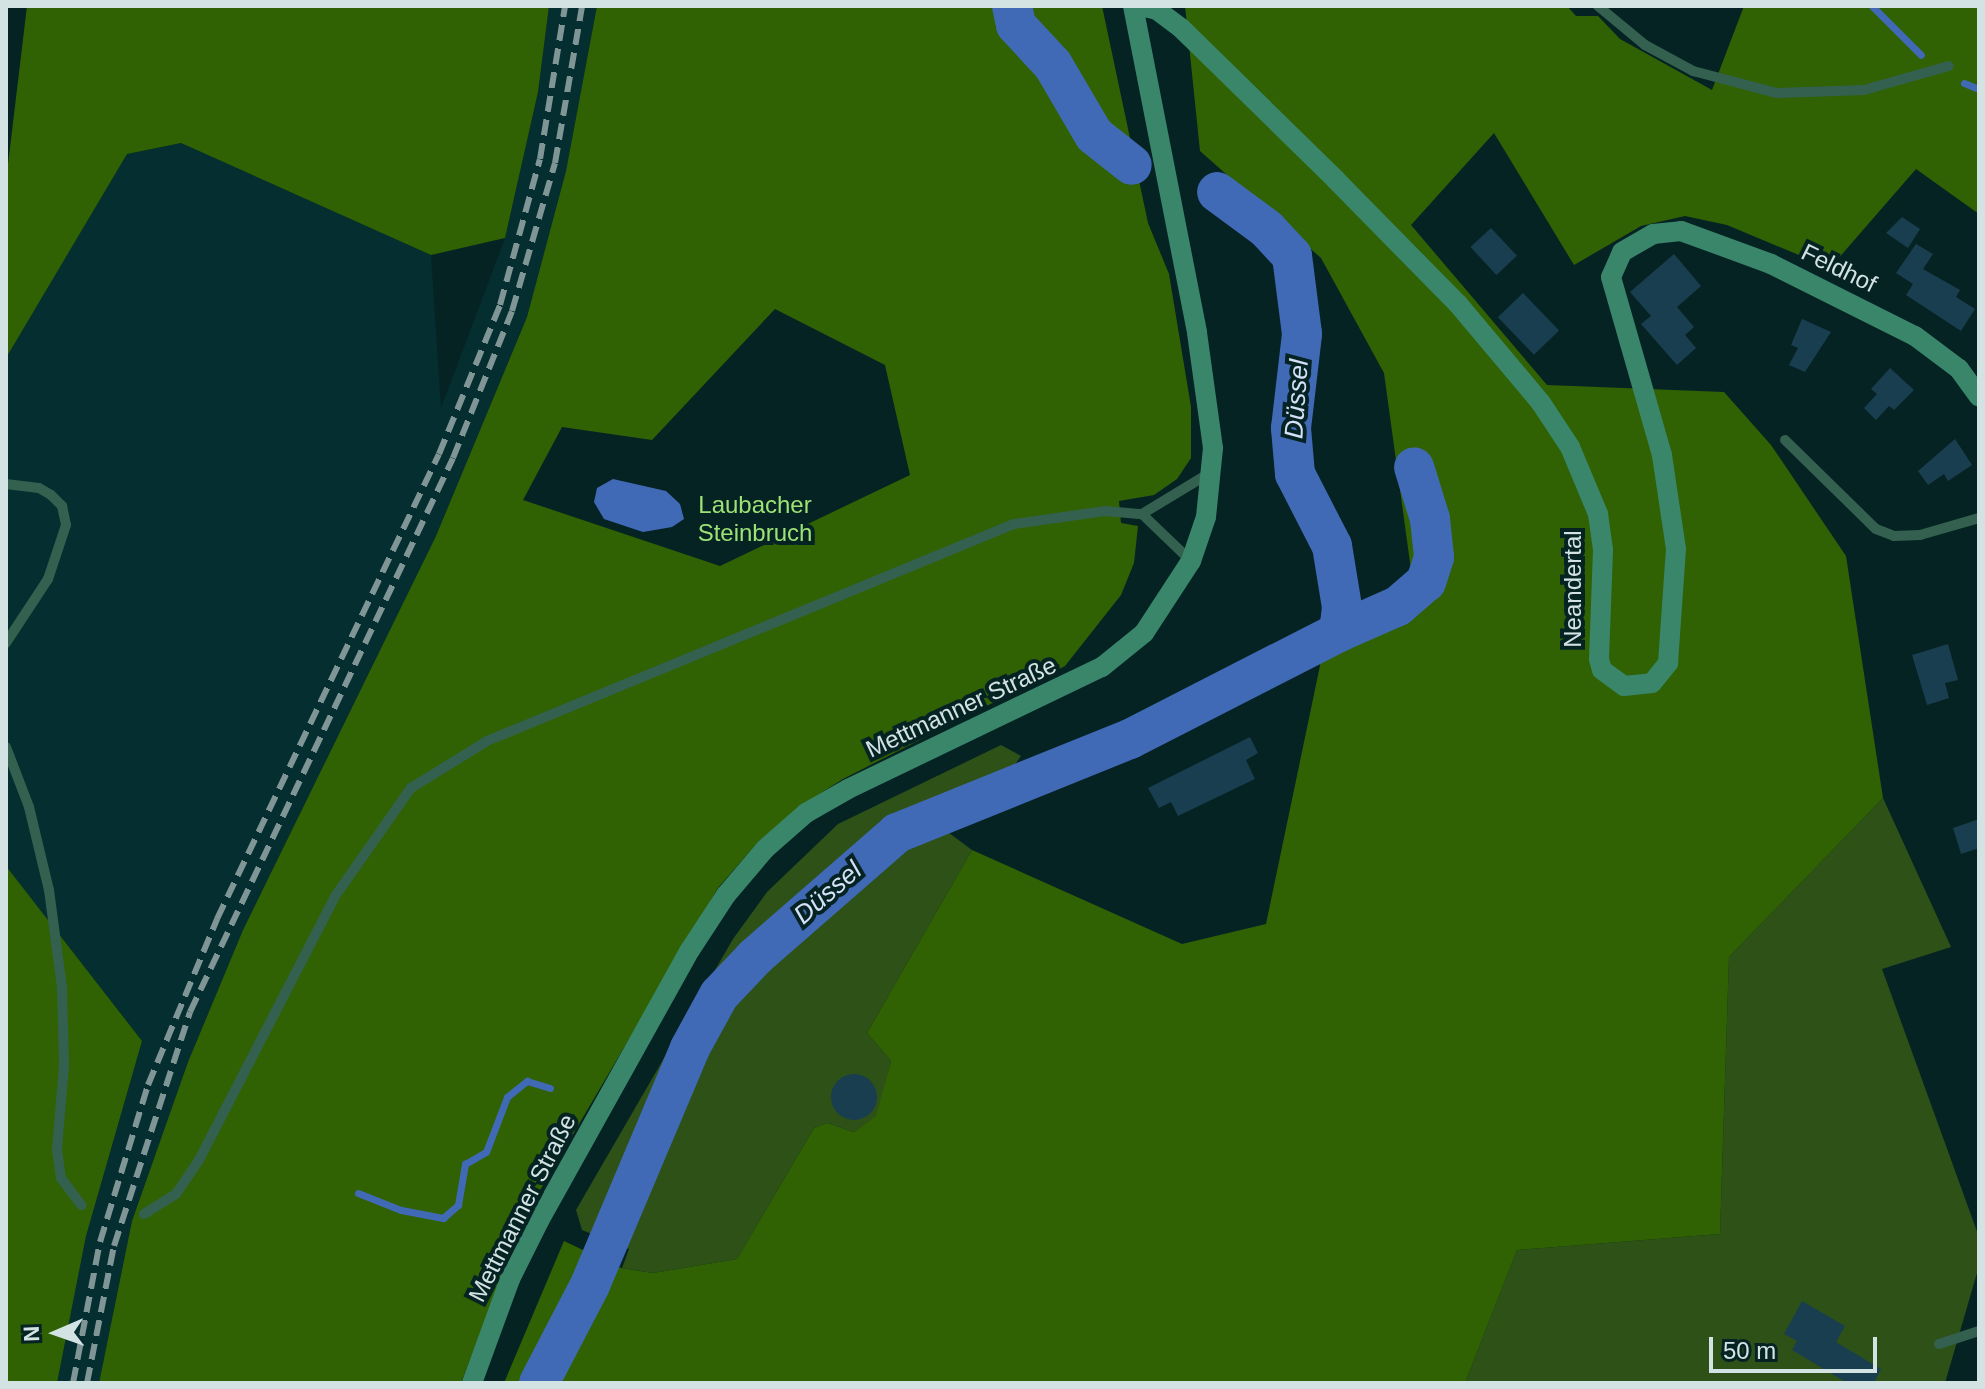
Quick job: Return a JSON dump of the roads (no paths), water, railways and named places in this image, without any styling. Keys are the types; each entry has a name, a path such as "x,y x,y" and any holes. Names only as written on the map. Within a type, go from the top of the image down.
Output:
{"main road":[{"name":"Mettmanner Straße","path":"472,1383 510,1279 539,1221 690,950 726,895 765,849 806,813 848,789 1102,667 1144,633 1191,561 1206,517 1213,470 1207,393 1133,6"},
{"name":"Neandertal","path":"1140,6 1157,10 1181,28 1270,114 1458,304 1541,403 1570,447 1598,514 1602,670 1631,688 1652,683 1668,663 1675,600 1676,549 1662,455 1611,277 1622,252 1653,234"},
{"name":"Feldhof","path":"1653,234 1694,233 1835,295 1915,336 1959,369 1979,397"}],"lane":[{"path":"1598,6 1645,45 1693,71 1777,93 1864,90 1949,66"},
{"path":"1785,440 1876,529 1894,536 1920,535 1979,518"},
{"path":"144,1214 176,1194 199,1160 336,895 411,788 487,741 971,539 1067,514 1142,514 1166,504 1213,470"},
{"path":"6,484 39,488 51,495 62,506 66,525 48,579 6,643"},
{"path":"1142,514 1191,561"},
{"path":"6,747 29,807 49,890 62,988 64,1066 57,1150 61,1178 81,1205"},
{"path":"1939,1344 1979,1331"}],"water":[{"path":"613,479 666,491 680,504 684,519 672,527 643,532 604,519 594,502 597,488"}],"waterway":[{"name":"Düssel","path":"1012,6 1016,25 1053,65 1094,135 1132,165"},
{"path":"1872,6 1921,55"},
{"path":"1964,83 1979,89"},
{"name":"Düssel","path":"539,1383 590,1285 690,1048 719,995 755,957 897,833 1130,739 1339,632 1342,607 1332,546 1295,474 1291,428 1302,334 1292,256 1267,229 1217,192"},
{"name":"Düssel","path":"1339,632 1398,606 1426,582 1434,557 1430,519 1414,467"},
{"path":"358,1193 401,1210 443,1218 458,1205 465,1164 486,1152 507,1097 527,1081 550,1088"}],"railway":[{"path":"73,1383 100,1242 148,1085 217,919 439,454 500,305 540,159 565,6"},
{"path":"87,1383 114,1246 190,1012 453,458 512,311 555,163 582,6"}],"park label":[{"name":"Laubacher Steinbruch","path":"755,519"}]}
